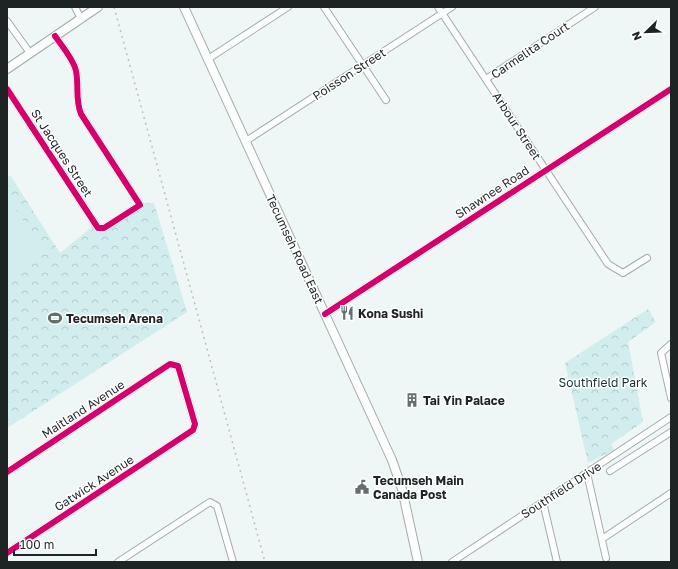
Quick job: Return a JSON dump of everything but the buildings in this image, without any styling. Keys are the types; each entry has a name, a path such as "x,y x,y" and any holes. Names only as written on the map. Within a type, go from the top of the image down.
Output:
{"main road":[{"path":"7,69 98,7"},
{"name":"Tecumseh Road East","path":"184,7 392,460 402,489 418,562"}],"street":[{"path":"75,7 81,19"},
{"path":"208,60 288,7"},
{"path":"324,7 386,100"},
{"name":"Arbour Street","path":"438,7 608,264 623,273 647,258"},
{"name":"Poisson Street","path":"246,142 452,7"},
{"name":"Carmelita Court","path":"486,79 594,7"},
{"path":"7,21 30,54"},
{"name":"St Jacques Street","path":"7,89 98,228 104,228 140,204 102,147 78,107 76,69 55,36"},
{"path":"669,90 671,98"},
{"name":"Shawnee Road","path":"325,314 669,90"},
{"path":"671,344 661,353 671,398"},
{"name":"Gatwick Avenue","path":"7,553 193,430 195,424 178,366 170,364"},
{"name":"Maitland Avenue","path":"7,472 170,364"},
{"name":"Southfield Drive","path":"452,562 671,418"},
{"path":"610,471 671,432"},
{"path":"586,473 606,558"},
{"path":"602,539 671,493"},
{"path":"118,562 210,502 217,506 233,562"},
{"path":"543,502 558,562"}],"green space":[{"path":"10,175 60,253 92,227 103,233 144,203 154,203 187,312 7,428 7,178"},
{"path":"7,196 41,247 39,252 7,274"},
{"name":"Southfield Park","path":"648,309 656,322 628,342 643,422 611,444 614,450 588,463 565,363"}],"railway":[{"path":"114,7 265,562"}],"cycle path":[{"path":"7,89 98,228 104,228 140,205 81,114 78,103 75,67 55,36"},
{"path":"325,314 671,89"},
{"path":"7,472 170,364 178,366 195,424 193,430 7,553"}],"place":[{"name":"Kona Sushi","path":"347,313"},
{"name":"Tecumseh Arena","path":"55,318"},
{"name":"Tai Yin Palace","path":"412,400"},
{"name":"Tecumseh Main Canada Post","path":"362,487"}]}
